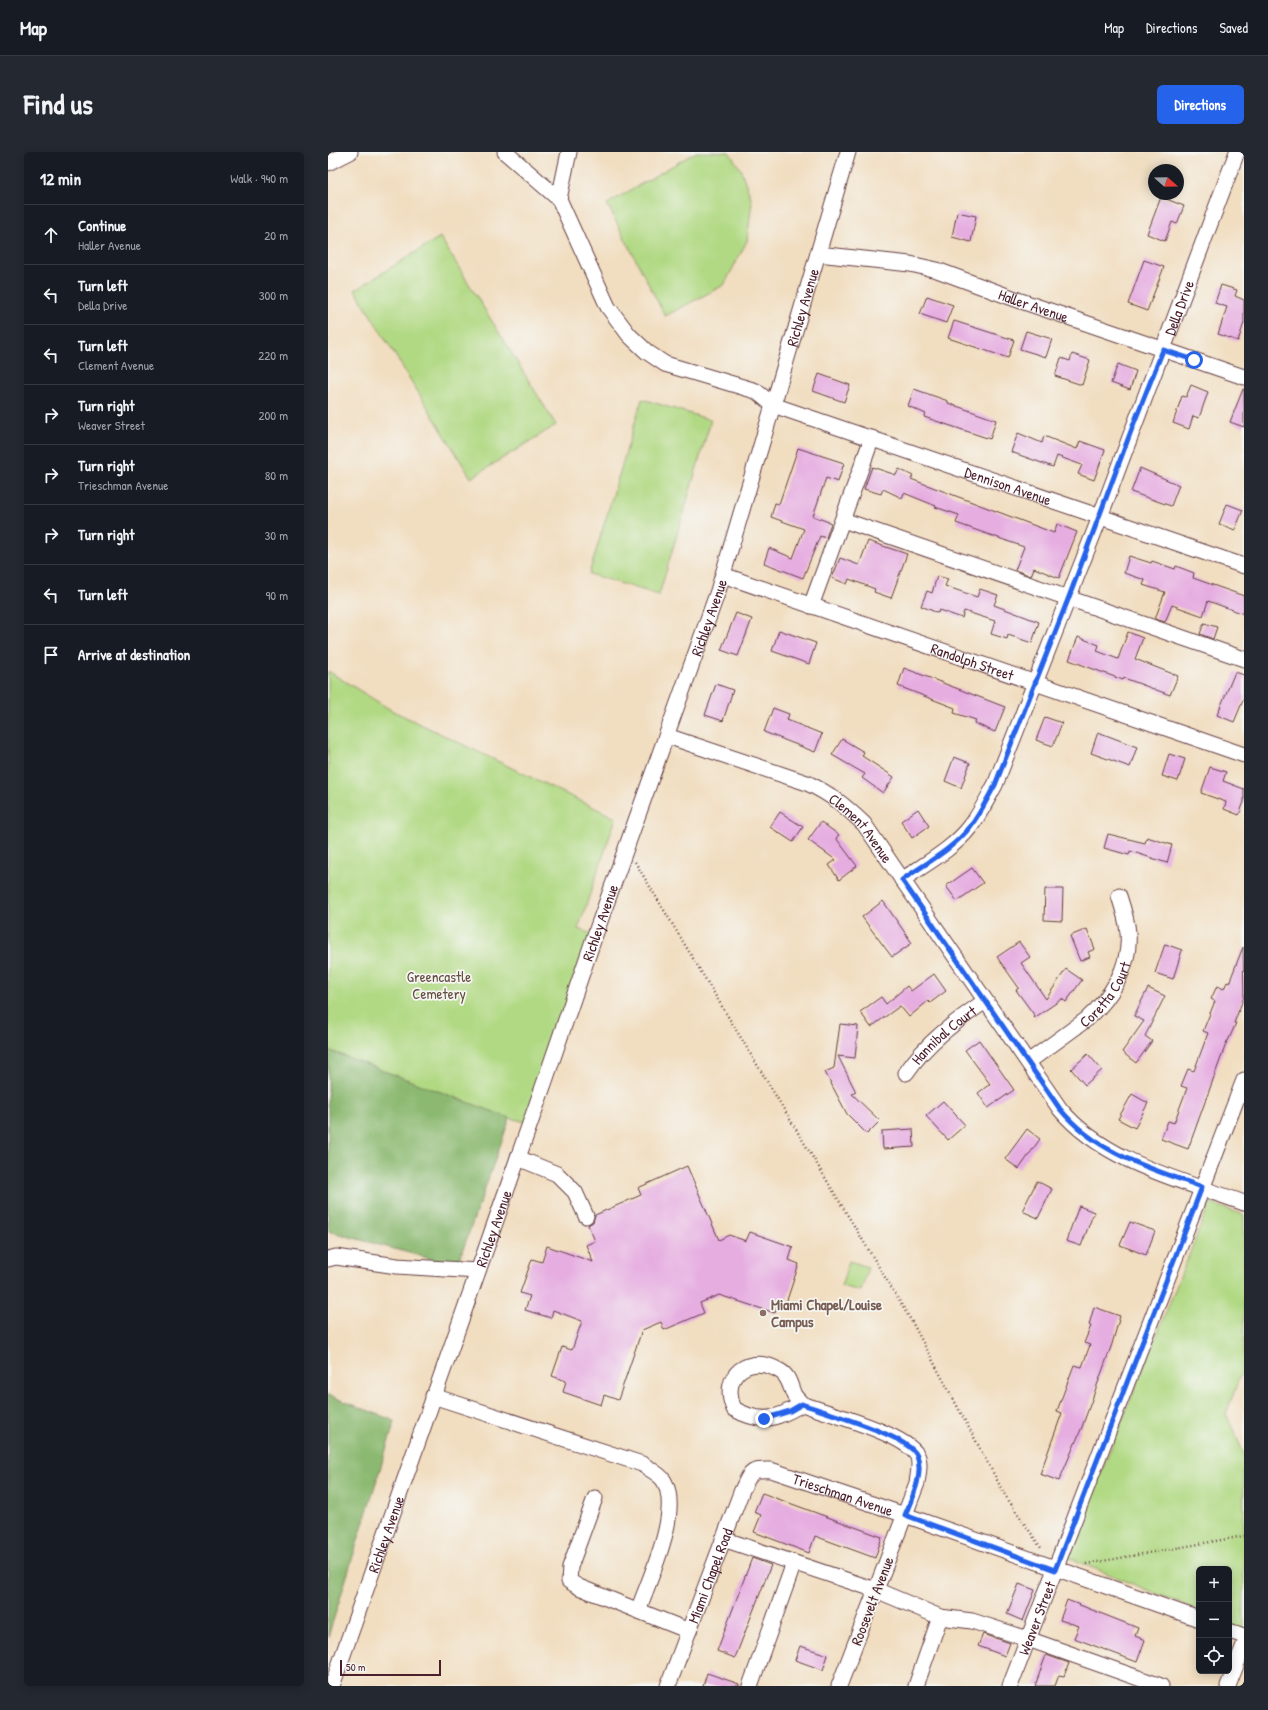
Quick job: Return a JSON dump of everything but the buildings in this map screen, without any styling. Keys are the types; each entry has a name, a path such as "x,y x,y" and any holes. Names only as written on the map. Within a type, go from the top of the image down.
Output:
{"street":[{"path":"328,163 350,152"},
{"path":"505,152 559,199 608,307 630,335 647,352 665,364 756,391 773,405"},
{"path":"559,199 568,152"},
{"name":"Richley Avenue","path":"332,1686 626,846 667,736 723,575 848,152"},
{"name":"Della Drive","path":"902,880 953,843 969,828 981,812 995,785 1100,516 1237,152"},
{"name":"Haller Avenue","path":"818,254 923,266 1244,377"},
{"name":"Dennison Avenue","path":"773,405 1244,566"},
{"path":"811,606 872,438"},
{"path":"843,520 1069,597 1244,659"},
{"name":"Randolph Street","path":"723,575 1244,755"},
{"name":"Clement Avenue","path":"667,736 807,783 830,794 842,802 864,824 985,1001 1064,1114 1073,1124 1096,1143 1134,1162 1244,1203"},
{"name":"Coretta Court","path":"1028,1062 1087,1019 1111,993 1124,966 1128,946 1128,933 1119,896"},
{"name":"Hannibal Court","path":"906,1073 918,1056 946,1029 985,1001"},
{"name":"Weaver Street","path":"1010,1686 1244,1080"},
{"path":"518,1158 557,1174 575,1192 586,1216"},
{"path":"328,1259 336,1257 397,1266 478,1271"},
{"path":"756,1363 770,1366 782,1372 790,1381 795,1396 802,1404 778,1415 764,1419 756,1419 734,1409 729,1398 730,1385 734,1375 742,1368 756,1363"},
{"path":"433,1396 642,1464 664,1480 670,1496 667,1529 638,1611"},
{"name":"Roosevelt Avenue","path":"802,1404 878,1430 897,1439 909,1447 917,1456 919,1467 917,1483 839,1686"},
{"name":"Trieschman Avenue","path":"758,1469 771,1470 905,1515 1055,1570 1196,1618"},
{"name":"Miami Chapel Road","path":"668,1686 742,1490 750,1474 758,1469"},
{"path":"594,1498 570,1567 569,1581 579,1587 689,1632"},
{"path":"724,1540 876,1590 940,1617 972,1621 1028,1639 1123,1680 1161,1686"},
{"path":"750,1686 794,1563"},
{"path":"916,1686 940,1617"},
{"path":"1232,1632 1244,1636"},
{"path":"1228,1686 1244,1645"}],"path":[{"path":"626,846 912,1322 1004,1495 1043,1551"},
{"path":"1079,1565 1244,1536"}],"green space":[{"path":"696,152 729,152 741,170 752,202 747,241 724,285 665,316 607,204"},
{"path":"440,237 556,425 471,478 355,290"},
{"path":"642,399 711,420 659,595 589,574"},
{"name":"Greencastle Cemetery","path":"328,671 391,710 616,818 578,929 595,935 530,1123 510,1118 328,1050"},
{"path":"328,1050 510,1118 457,1266 328,1231"},
{"path":"1210,1203 1244,1215 1244,1365 1226,1414 1244,1454 1244,1630 1232,1625 1232,1566 1196,1566 1196,1610 1067,1557"},
{"path":"849,1261 868,1267 861,1291 841,1286"},
{"path":"328,1395 395,1421 328,1637"}],"place":[{"name":"Miami Chapel/Louise Campus","path":"763,1313"}],"route":[{"path":"764,1419 790,1411 802,1404 878,1430 897,1439 909,1447 917,1456 919,1467 917,1483 905,1515 1055,1570 1202,1187 1152,1169 1114,1153 1096,1143 1073,1124 1060,1109 902,880 953,843 969,828 981,812 995,785 1035,684 1163,350 1194,360"}]}
